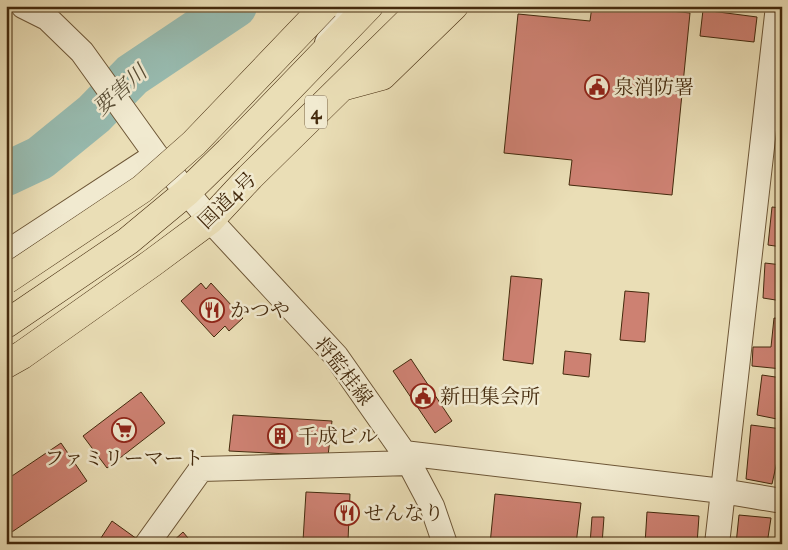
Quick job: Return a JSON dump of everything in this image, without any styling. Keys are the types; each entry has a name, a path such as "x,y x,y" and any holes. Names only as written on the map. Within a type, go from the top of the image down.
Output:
{"main road":[{"path":"6,280 142,189 194,144 325,6"},
{"name":"国道4号","path":"6,324 128,241 187,192 229,151 368,6"},
{"name":"国道4号","path":"6,364 22,355 210,220 424,6"},
{"path":"342,86 382,76 454,6"}],"street":[{"name":"将監桂線","path":"23,6 47,18 82,52 156,154 210,220 336,356 407,458 432,506 445,544"},
{"path":"321,56 345,6"},
{"path":"717,544 722,491 773,131 778,6"},
{"path":"6,253 156,154"},
{"path":"147,544 201,469 407,458 722,491 782,501"}],"building":[{"name":"泉消防署","path":"592,6 624,6 690,13 672,195 569,185 572,160 504,153 518,14 590,21"},
{"path":"703,10 757,17 754,42 700,36"},
{"path":"781,154 782,198 779,198"},
{"path":"772,207 782,208 782,247 768,245"},
{"path":"765,263 782,265 782,301 763,298"},
{"path":"511,276 542,279 533,364 503,360"},
{"name":"かつや","path":"201,283 206,289 211,283 243,318 229,331 225,326 214,337 181,301"},
{"path":"625,291 649,293 645,342 620,340"},
{"path":"774,318 782,319 782,369 752,366 753,347 771,347"},
{"path":"565,351 591,354 589,377 563,374"},
{"name":"新田集会所","path":"411,359 452,421 435,433 393,371"},
{"path":"762,375 782,378 782,420 757,415"},
{"name":"ファミリーマート","path":"141,392 165,423 107,468 83,436"},
{"name":"千成ビル","path":"233,415 332,421 328,456 229,451"},
{"path":"751,425 782,429 782,458 778,457 772,484 746,479"},
{"path":"61,443 87,481 6,536 6,480"},
{"path":"306,492 350,494 348,541 303,541"},
{"path":"495,494 581,503 576,544 490,544"},
{"path":"647,512 699,516 697,544 645,544"},
{"path":"739,515 771,518 767,544 736,544"},
{"path":"592,517 604,517 602,544 590,544"},
{"path":"112,521 137,539 134,544 97,544"},
{"path":"183,532 193,544 170,544"}],"waterway":[{"name":"要害川","path":"6,174 40,158 94,114 132,75 235,6"}],"place":[{"name":"泉消防署","path":"597,87"},
{"name":"かつや","path":"212,310"},
{"name":"新田集会所","path":"423,396"},
{"name":"ファミリーマート","path":"124,430"},
{"name":"千成ビル","path":"280,436"},
{"name":"せんなり","path":"347,513"}]}
